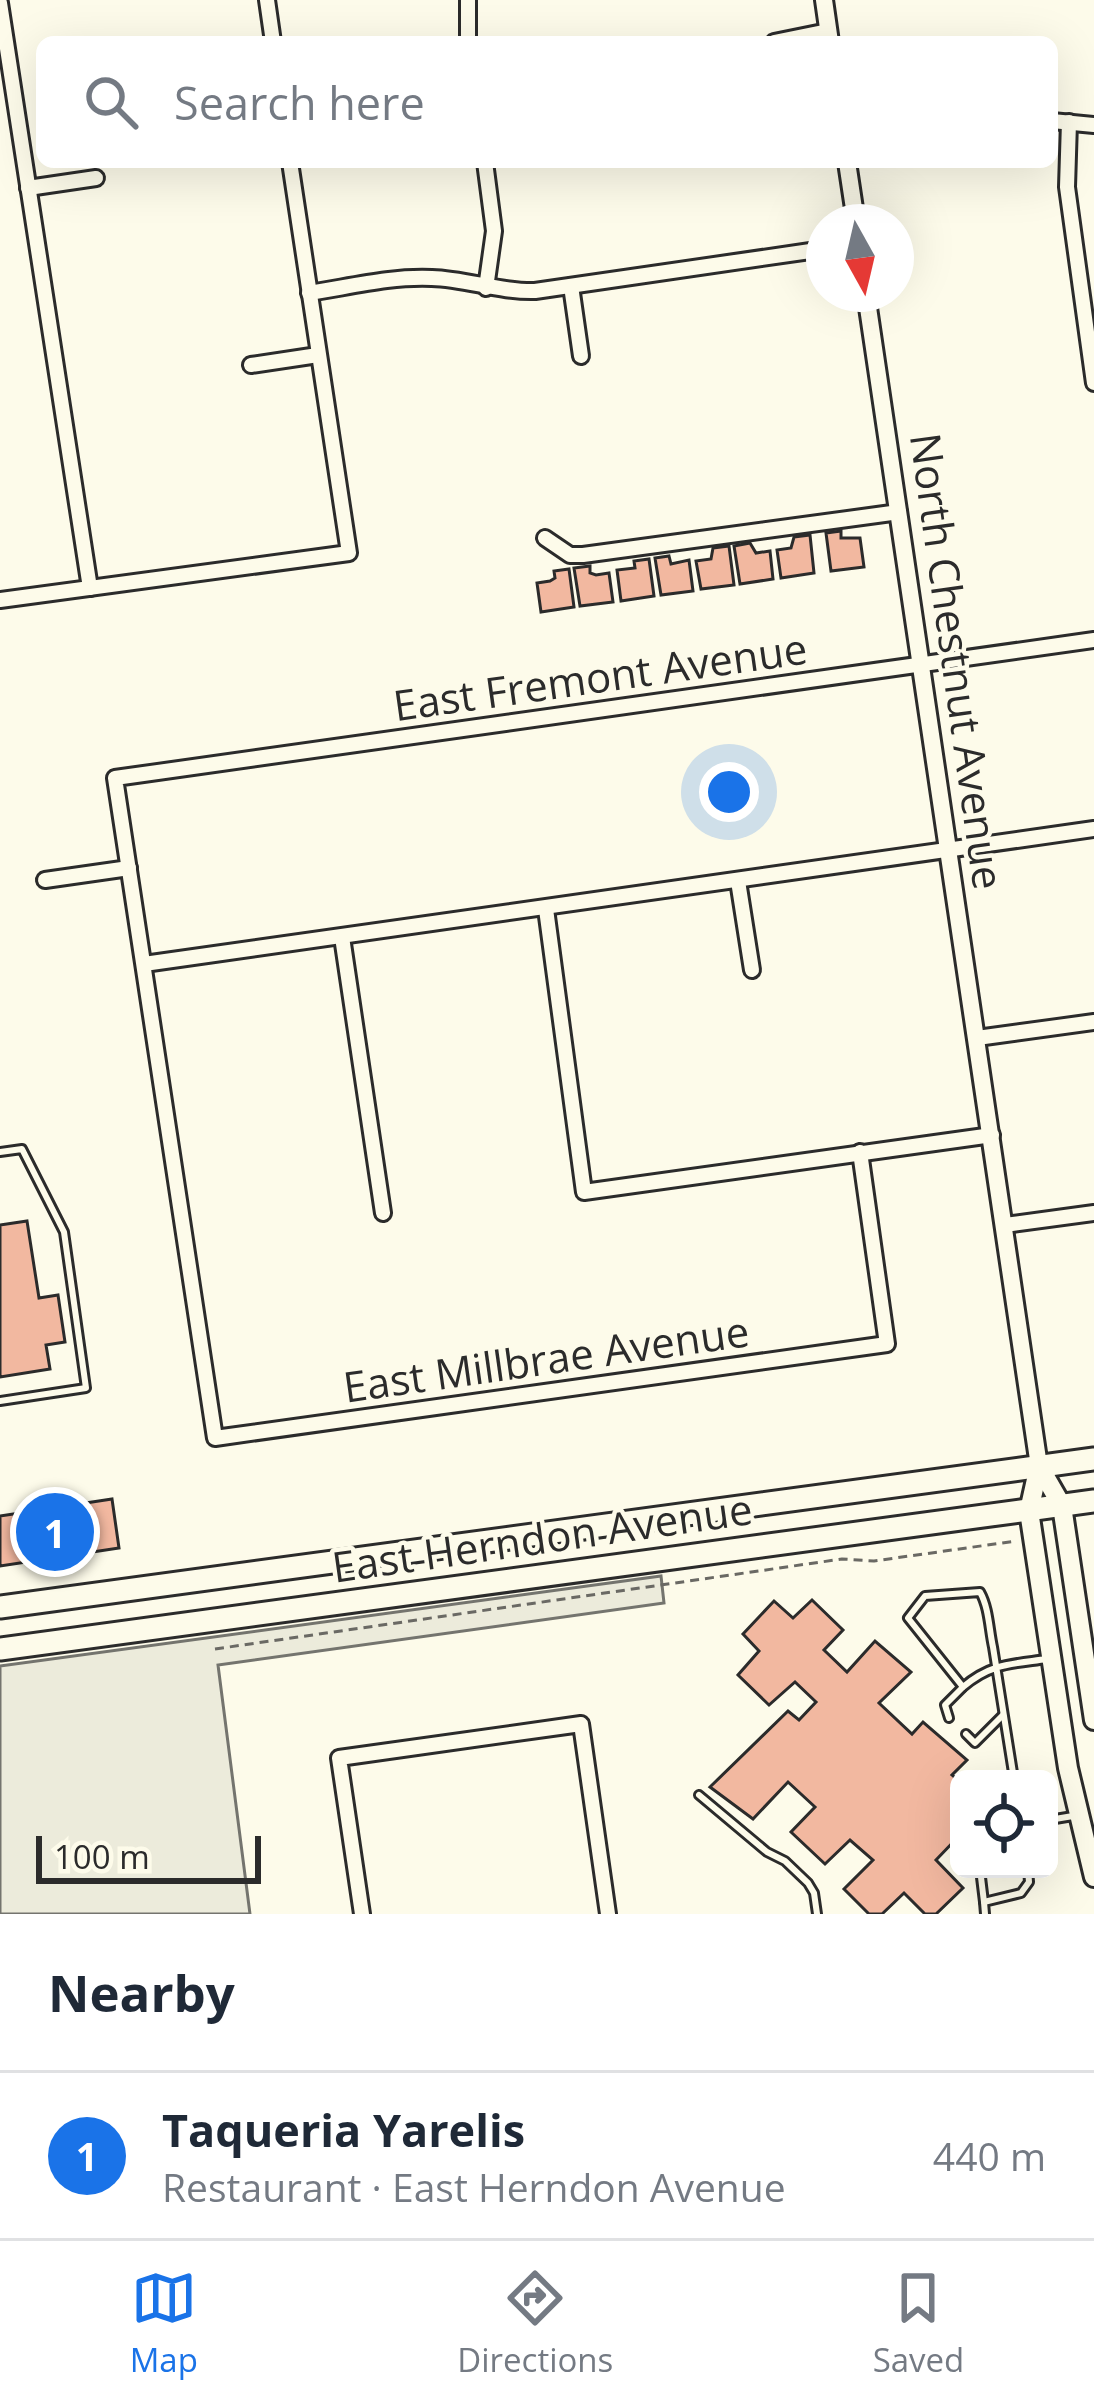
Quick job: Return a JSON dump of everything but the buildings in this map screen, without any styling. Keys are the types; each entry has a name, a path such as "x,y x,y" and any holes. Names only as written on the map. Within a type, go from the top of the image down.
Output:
{"main road":[{"name":"East Herndon Avenue","path":"0,1607 1094,1459"},
{"name":"North Chestnut Avenue","path":"1039,1466 1062,1506 1094,1720"},
{"name":"North Chestnut Avenue","path":"1039,1466 1028,1510 1077,1816 1094,1876"},
{"name":"East Herndon Avenue","path":"0,1649 1094,1501"},
{"path":"1077,1816 1094,1830"}],"street":[{"path":"267,0 272,36"},
{"path":"468,0 468,36"},
{"path":"824,0 829,36"},
{"path":"0,4 90,588"},
{"path":"1058,121 1094,125"},
{"path":"1069,122 1067,187 1094,383"},
{"path":"0,600 349,553 291,168"},
{"path":"486,168 494,231 486,287"},
{"path":"848,168 853,204"},
{"path":"28,188 96,178"},
{"path":"309,293 410,278 520,291 806,252"},
{"path":"571,286 581,356"},
{"name":"North Chestnut Avenue","path":"869,312 1039,1466"},
{"path":"251,364 318,355"},
{"path":"545,538 570,555 583,555 899,512"},
{"name":"East Fremont Avenue","path":"129,868 115,778 1094,640"},
{"path":"45,880 129,868 144,964 1094,830"},
{"path":"738,881 752,970"},
{"path":"545,909 584,1192 992,1135"},
{"path":"342,937 382,1213"},
{"name":"East Millbrae Avenue","path":"144,964 214,1438 887,1344 860,1152"},
{"path":"977,1038 1094,1022"},
{"path":"1005,1226 1094,1213"},
{"path":"362,1914 339,1758 581,1724 608,1914"}],"lane":[{"path":"0,1152 22,1148 64,1232 86,1388 0,1400"},
{"path":"963,1687 908,1618 925,1596 980,1592 986,1602 1012,1770"},
{"path":"949,1718 945,1705 984,1669 1051,1658"},
{"path":"966,1734 976,1743 1003,1715"},
{"path":"699,1796 808,1883 817,1914"},
{"path":"1058,1819 1077,1816"},
{"path":"981,1878 986,1914"},
{"path":"984,1902 1021,1893 1029,1878"}],"path":[{"path":"215,1649 819,1562 874,1561 1012,1541"}],"shaded area":[{"path":"661,1576 664,1603 218,1665 250,1914 0,1914 0,1666"}],"place":[{"name":"Taqueria Yarelis","path":"55,1532"}]}
